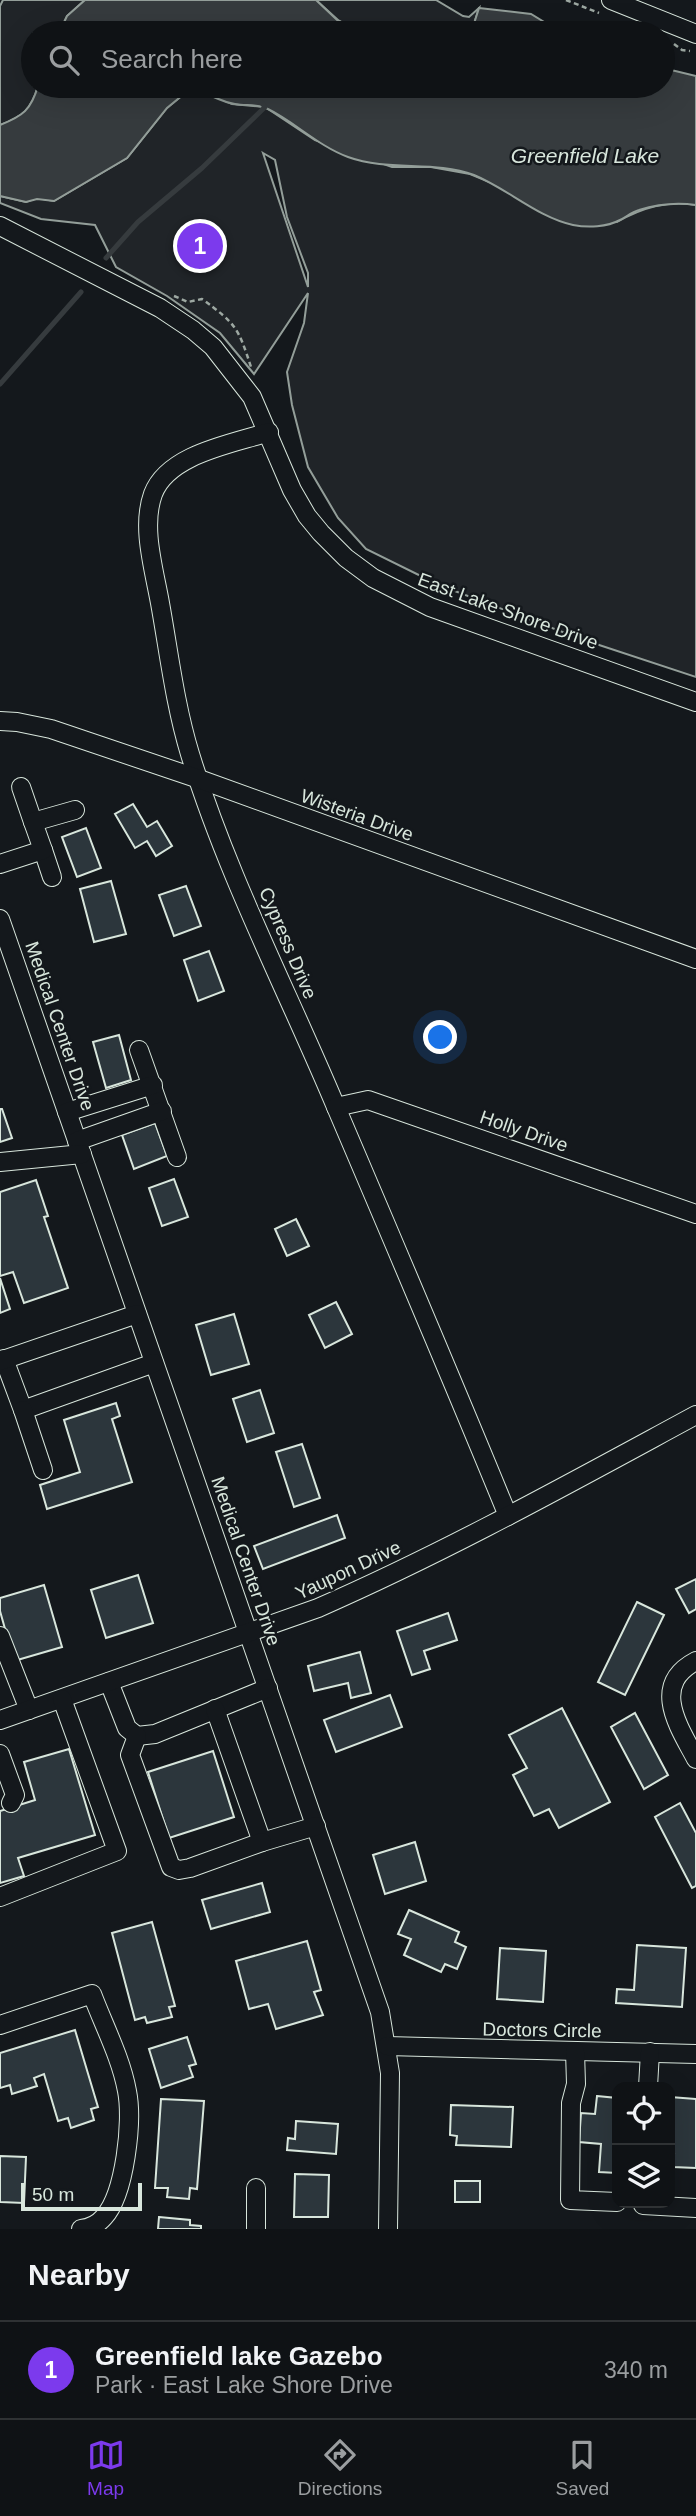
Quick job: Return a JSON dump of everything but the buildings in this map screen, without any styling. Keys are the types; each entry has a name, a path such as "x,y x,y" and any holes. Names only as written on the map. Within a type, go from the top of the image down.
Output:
{"street":[{"path":"611,0 664,21"},
{"path":"675,26 696,34"},
{"name":"East Lake Shore Drive","path":"0,226 149,302 193,330 213,347 252,397 292,490 307,516 346,558 373,578 430,607 696,702"},
{"name":"Cypress Drive","path":"269,432 196,455 171,468 155,490 149,506 151,554 177,699 199,779 233,868 337,1107 508,1516"},
{"name":"Wisteria Drive","path":"0,722 17,722 51,730 199,779 696,959"},
{"path":"21,787 52,877"},
{"path":"33,822 75,810"},
{"path":"0,864 43,850"},
{"name":"Medical Center Drive","path":"0,919 380,2012 390,2073 388,2229"},
{"path":"139,1050 177,1157"},
{"path":"67,1112 153,1086"},
{"name":"Holly Drive","path":"337,1107 368,1100 696,1214"},
{"path":"0,1162 79,1147 162,1111"},
{"path":"43,1470 23,1410 2,1360 137,1314"},
{"path":"23,1410 154,1363"},
{"name":"Yaupon Drive","path":"0,1720 249,1633 362,1589 508,1516 696,1415"},
{"path":"0,1636 6,1673 29,1710"},
{"path":"696,1661 681,1671 671,1698 677,1723 696,1759"},
{"path":"109,1682 127,1728 137,1736 155,1734 268,1688"},
{"path":"0,1897 117,1852 62,1699"},
{"path":"215,1709 262,1842"},
{"path":"137,1736 130,1755 171,1867 179,1870 316,1826"},
{"path":"0,1754 15,1795 11,1803"},
{"path":"0,2025 92,1994 128,2092 129,2113 122,2175 115,2198 106,2215 92,2227 81,2229"},
{"name":"Doctors Circle","path":"387,2046 696,2054"},
{"path":"575,2051 576,2084 571,2103 569,2200 612,2202"},
{"path":"648,2082 650,2052"},
{"path":"256,2229 257,2188"},
{"path":"675,2207 696,2208"}],"path":[{"path":"167,292 188,302 202,299 230,319 241,335 254,374"}],"shaded area":[{"path":"3,0 85,0 65,21 21,21 21,98 33,98 25,111 0,125 0,6"},
{"path":"316,0 436,0 469,17 479,8 475,21 338,20"},
{"path":"179,98 218,98 232,104 265,107 315,140 392,167 431,167 470,174 617,222 655,206 696,205 696,677 581,639 439,585 366,549 338,518 308,467 292,405 287,372 304,323 308,293 254,374 220,333 167,296 116,267 95,225 41,219 0,203 0,196 26,202 37,198 54,201 127,158 167,108","holes":["263,153 275,160 287,217 308,273 308,287"]}],"water":[{"path":"85,0 316,0 339,21 65,21"},
{"path":"479,8 531,14 542,21 475,21"},
{"name":"Greenfield Lake","path":"675,71 696,76 696,205 653,206 615,222 591,227 579,226 547,216 474,175 443,168 379,164 348,157 327,147 266,108 229,103 217,98 675,98"},
{"name":"Greenfield Lake","path":"33,98 179,98 167,108 127,158 54,201 37,199 26,202 0,196 0,125 25,111"}],"waterway":[{"path":"106,258 138,222 202,168 265,107 261,102"},
{"path":"0,384 81,292"}],"place":[{"name":"Greenfield lake Gazebo","path":"200,246"}]}
